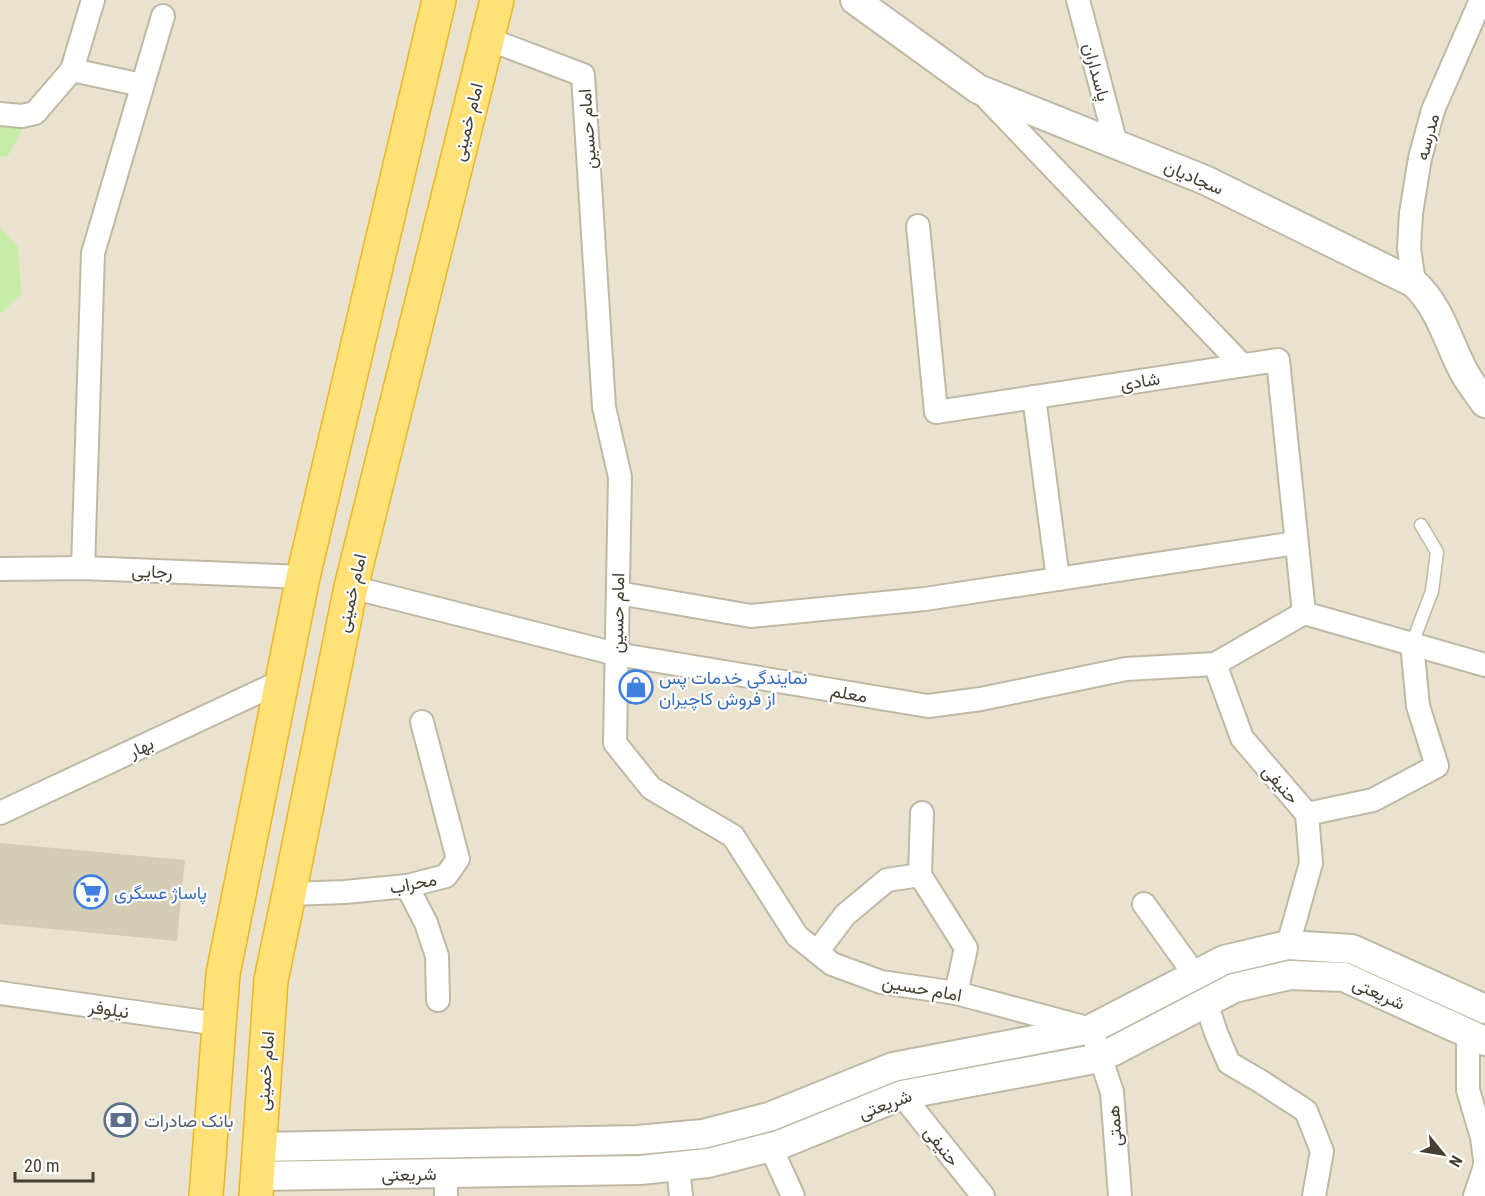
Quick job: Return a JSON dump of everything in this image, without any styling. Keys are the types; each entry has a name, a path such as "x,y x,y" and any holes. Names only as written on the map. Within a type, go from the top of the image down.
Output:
{"highway":[{"path":"206,1196 223,974 303,577 439,0"},
{"name":"امام خمینی","path":"258,1173 271,980 351,587 497,0"}],"street":[{"path":"0,114 22,116 35,113 72,70 93,0"},
{"name":"سجادیان","path":"855,0 978,89 1205,180 1414,283 1425,293 1436,311 1464,373 1485,403"},
{"name":"پاسداران","path":"1078,0 1116,144"},
{"name":"مدرسه","path":"1414,283 1409,248 1411,213 1420,158 1433,110 1480,0"},
{"path":"83,568 93,252 163,16"},
{"name":"امام حسین","path":"488,39 584,75 604,407 620,477 615,743 651,788 733,836 797,936 832,964 881,982 956,993 1091,1029"},
{"path":"72,70 142,85"},
{"path":"978,89 1242,365"},
{"name":"شادی","path":"918,226 936,412 1278,360 1304,613"},
{"path":"1034,397 1058,579"},
{"path":"618,593 751,616 925,599 1296,543"},
{"name":"رجایی","path":"0,569 83,568 303,577"},
{"name":"معلم","path":"351,587 616,654 927,706 981,699 1126,669 1215,664 1304,613"},
{"path":"1304,613 1485,665"},
{"path":"1307,814 1373,800 1437,766 1418,706 1412,644"},
{"name":"حنیفی","path":"1215,664 1242,738 1307,814 1311,863 1288,945"},
{"name":"بهار","path":"0,813 282,681"},
{"name":"محراب","path":"289,894 407,886 446,876 458,859 422,722"},
{"path":"922,813 920,876 966,948 956,993"},
{"path":"817,952 845,915 887,880 920,876"},
{"path":"407,886 426,923 437,956 438,1000"},
{"path":"1144,904 1195,975"},
{"name":"شریعتی","path":"258,1173 298,1146 638,1140 703,1134 769,1118 893,1067 1091,1029 1224,960 1288,945 1352,948 1485,1009"},
{"name":"شریعتی","path":"258,1173 446,1184 708,1163 771,1148 902,1095 1100,1058 1234,988 1290,975 1344,977 1477,1037"},
{"name":"نیلوفر","path":"0,993 219,1024"},
{"path":"1206,1002 1229,1063 1306,1111 1322,1151 1314,1196"},
{"name":"همتی","path":"1091,1029 1112,1092 1120,1196"},
{"path":"1477,1037 1468,1090 1482,1137 1485,1160"},
{"name":"حنیفی","path":"902,1095 983,1196"},
{"path":"298,1146 299,1176"},
{"path":"771,1148 793,1196"},
{"path":"678,1166 681,1196"},
{"path":"1475,1196 1485,1166"}],"lane":[{"path":"1412,644 1432,591 1437,552 1420,525"}],"shaded area":[{"path":"0,0 1485,0 1485,1196 0,1196"}],"green space":[{"path":"0,123 25,125 7,157 0,156"},
{"path":"0,228 18,247 21,294 0,314"}],"building":[{"name":"پاساژ عسگری","path":"0,843 185,860 177,941 0,924"}],"place":[{"name":"نمایندگی خدمات پس از فروش کاچیران","path":"636,687"},
{"name":"پاساژ عسگری","path":"91,892"},
{"name":"بانک صادرات","path":"121,1120"}]}
